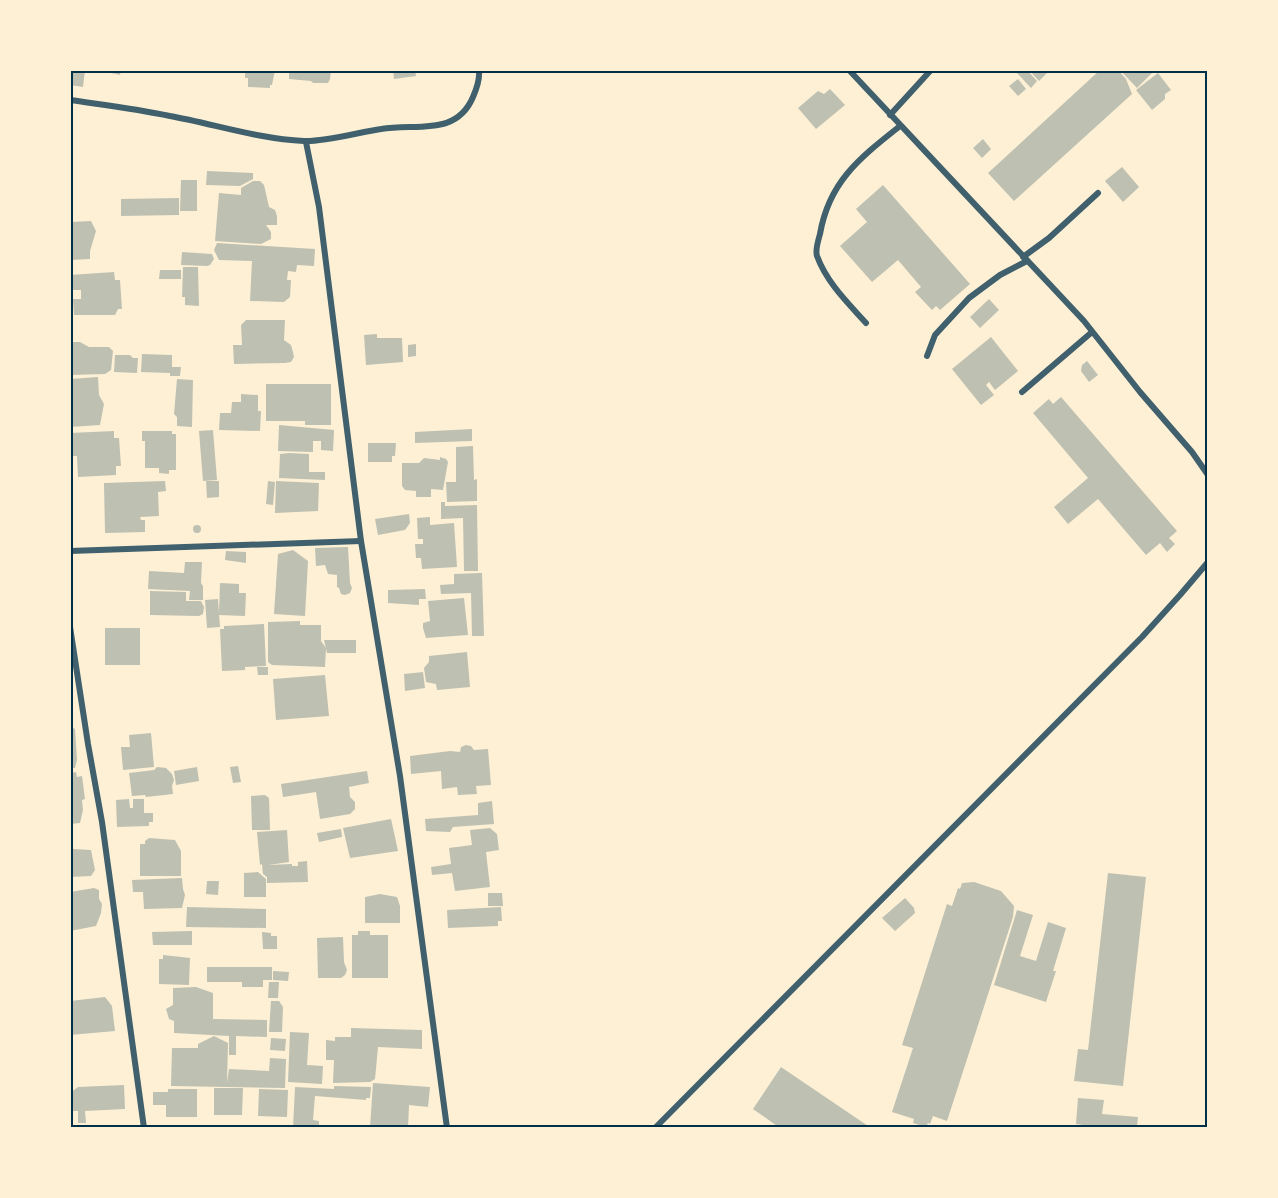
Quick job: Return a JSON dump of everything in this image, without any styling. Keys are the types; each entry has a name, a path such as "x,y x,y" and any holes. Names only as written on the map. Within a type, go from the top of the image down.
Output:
{"street":[{"path":"70,100 168,115 306,142 385,128 437,126 452,122 464,113 472,99 478,85 479,70"},
{"path":"849,70 1092,332 1192,452 1208,475"},
{"path":"890,114 931,70"},
{"path":"866,323 832,285 816,254 821,227 833,191 860,158 900,126"},
{"path":"306,142 320,207 361,541 400,776 447,1128"},
{"path":"927,356 935,335 969,298 1024,259 1098,193"},
{"path":"1022,392 1092,332"},
{"path":"70,551 361,541"},
{"path":"655,1128 1142,637 1208,562"},
{"path":"70,627 102,822 144,1128"}],"building":[{"path":"70,70 85,70 83,87 70,85"},
{"path":"98,70 121,70 120,75"},
{"path":"245,70 275,70 272,85 270,88 248,87"},
{"path":"289,70 331,70 328,83 313,83 289,79"},
{"path":"393,70 415,70 416,76 394,79"},
{"path":"1020,70 1027,70 1037,81 1031,88 1017,73"},
{"path":"1029,70 1050,70 1039,81"},
{"path":"1100,70 1118,70 1126,79 1132,94 1014,201 988,173"},
{"path":"1120,70 1155,70 1137,88"},
{"path":"1158,73 1171,90 1165,94 1165,99 1152,110 1136,90"},
{"path":"1018,79 1026,89 1018,96 1009,86"},
{"path":"830,89 845,105 816,129 798,108 818,91 824,94"},
{"path":"983,139 991,149 982,158 973,148"},
{"path":"1122,167 1139,187 1123,202 1105,181"},
{"path":"207,171 253,173 253,179 240,186 206,185"},
{"path":"181,180 197,180 197,211 180,211"},
{"path":"253,181 260,181 264,185 269,207 275,210 277,216 277,225 266,225 271,232 271,239 261,244 215,241 219,193 241,195 241,188"},
{"path":"883,185 970,284 940,310 936,306 932,310 915,292 921,287 898,260 872,282 840,246 867,222 856,209"},
{"path":"179,198 179,215 121,216 121,199"},
{"path":"91,221 96,231 90,259 70,260 70,222"},
{"path":"217,243 315,249 314,266 297,265 296,272 288,271 287,280 291,280 290,297 284,302 250,301 252,261 219,260 214,250"},
{"path":"182,252 212,254 214,259 207,266 181,265"},
{"path":"183,267 198,267 199,306 185,305 185,297 182,297"},
{"path":"160,270 181,270 181,279 159,279"},
{"path":"114,272 115,280 120,280 122,309 118,309 115,315 74,315 73,299 81,299 81,290 70,290 70,275"},
{"path":"989,299 999,310 980,328 970,317"},
{"path":"246,320 285,320 284,340 291,345 294,357 291,362 234,364 233,345 242,345 241,325"},
{"path":"377,334 377,338 402,338 403,362 366,365 364,335"},
{"path":"991,337 1018,371 995,390 989,382 986,385 994,395 981,405 952,369"},
{"path":"70,342 80,342 89,347 109,347 113,351 111,370 105,374 70,375"},
{"path":"416,344 416,356 408,357 408,345"},
{"path":"142,354 172,355 172,367 181,367 180,376 170,376 170,373 141,372"},
{"path":"115,355 130,355 138,358 137,373 114,372"},
{"path":"1087,361 1098,375 1089,382 1081,371 1082,365"},
{"path":"98,377 99,395 104,404 100,425 70,427 70,379"},
{"path":"177,379 193,380 192,427 177,426 177,417 174,414"},
{"path":"266,384 331,384 331,425 305,425 305,421 266,421"},
{"path":"241,394 258,395 258,411 261,411 260,431 219,430 220,413 231,413 232,402 241,402"},
{"path":"1061,397 1177,531 1169,538 1175,544 1167,552 1160,543 1146,555 1098,499 1068,524 1054,507 1088,478 1033,413 1049,399 1053,404"},
{"path":"279,425 334,430 333,451 321,450 321,441 313,441 313,452 278,451"},
{"path":"472,429 472,441 415,443 415,432"},
{"path":"213,430 217,480 203,481 199,431"},
{"path":"114,431 114,438 119,438 121,466 116,466 116,475 78,477 77,456 70,456 70,433"},
{"path":"142,431 172,431 172,434 176,434 176,470 169,470 169,474 159,473 159,468 145,468 145,441 142,441"},
{"path":"368,443 396,443 392,462 368,462"},
{"path":"473,446 477,501 447,502 446,482 456,482 456,447"},
{"path":"280,454 309,454 309,472 325,472 325,480 279,478"},
{"path":"440,457 448,462 443,490 431,489 431,497 416,497 416,491 405,490 402,486 402,463 419,463 424,458 440,460"},
{"path":"165,481 166,491 158,492 159,516 140,517 141,520 145,520 145,532 105,533 104,483"},
{"path":"206,481 219,481 219,497 207,498"},
{"path":"268,481 275,482 273,505 266,504"},
{"path":"276,481 319,483 318,511 275,513"},
{"path":"441,502 445,502 445,506 477,505 478,571 464,571 463,518 441,519"},
{"path":"409,514 410,523 405,530 378,535 375,519"},
{"path":"430,517 430,525 454,523 457,567 422,569 421,558 416,558 415,544 423,544 423,539 418,539 417,518"},
{"path":"197,525 201,529 197,533 193,529"},
{"path":"348,547 352,588 350,593 345,595 341,594 337,587 337,575 328,574 325,565 316,566 315,548"},
{"path":"293,550 308,561 305,616 274,614 278,554"},
{"path":"226,551 246,552 246,563 225,560"},
{"path":"185,562 202,562 203,600 189,600 190,591 148,589 149,571 184,573"},
{"path":"482,573 484,636 472,636 471,593 441,594 440,585 454,584 454,574"},
{"path":"220,583 239,584 239,593 246,593 245,616 219,615"},
{"path":"425,589 426,599 419,599 419,605 388,603 388,590"},
{"path":"150,591 186,592 186,601 201,601 204,607 203,614 199,616 150,615"},
{"path":"464,598 468,635 426,638 423,623 430,621 428,601"},
{"path":"218,599 220,627 207,628 205,600"},
{"path":"300,621 300,625 321,625 321,641 326,648 325,667 272,665 268,662 268,622"},
{"path":"264,624 266,666 222,671 220,629 224,629 224,626"},
{"path":"105,628 140,628 140,665 105,665"},
{"path":"324,640 356,640 356,653 327,653"},
{"path":"467,652 470,687 437,690 436,684 426,682 424,668 429,662 429,656"},
{"path":"257,667 268,667 268,675 258,675"},
{"path":"423,672 425,688 405,691 404,674"},
{"path":"325,675 329,716 276,720 273,679"},
{"path":"70,726 75,729 77,760 75,768 70,768"},
{"path":"151,733 154,767 123,770 121,747 130,747 129,735"},
{"path":"471,746 474,750 488,749 491,785 476,786 477,794 458,795 457,787 442,789 441,771 411,774 410,756 460,752 461,747"},
{"path":"238,766 241,782 233,783 230,767"},
{"path":"157,767 166,768 172,774 173,794 132,796 129,773 154,770"},
{"path":"197,767 199,781 176,785 174,771"},
{"path":"367,771 369,783 349,787 350,797 355,802 355,809 350,814 320,819 316,792 283,797 281,784"},
{"path":"76,772 77,777 82,776 85,799 82,800 83,810 80,823 70,824 70,773"},
{"path":"265,795 269,798 270,830 252,830 251,796"},
{"path":"129,799 130,808 133,808 133,799 144,799 144,813 153,813 153,822 149,822 149,826 117,827 116,800"},
{"path":"492,801 494,824 453,827 450,832 426,831 425,819 478,815 478,803"},
{"path":"391,819 398,851 350,858 343,828"},
{"path":"490,828 497,834 499,850 486,852 490,887 455,891 452,873 432,875 431,867 451,864 449,848 472,845 470,830"},
{"path":"341,829 342,837 319,842 317,833"},
{"path":"287,830 289,862 268,865 298,866 298,862 307,861 308,882 267,883 262,864 260,865 257,832"},
{"path":"149,838 175,840 181,851 181,876 140,876 140,844 145,844"},
{"path":"73,849 91,850 95,870 91,876 70,877 70,851"},
{"path":"258,872 266,879 266,897 244,897 244,873"},
{"path":"1108,873 1146,877 1123,1086 1074,1081 1078,1049 1088,1050"},
{"path":"182,878 185,895 182,908 144,909 143,892 133,892 132,880"},
{"path":"207,881 219,881 218,895 206,894"},
{"path":"974,882 1001,891 1014,906 1013,917 947,1121 933,1116 926,1127 913,1123 914,1119 892,1112 913,1048 902,1045 947,904 952,906 962,883"},
{"path":"94,888 99,890 99,899 102,904 96,926 70,931 70,892"},
{"path":"488,893 502,893 503,906 488,906"},
{"path":"380,894 397,897 400,906 400,923 365,923 365,897"},
{"path":"905,898 914,908 915,913 895,931 882,918"},
{"path":"187,907 266,909 266,928 186,927"},
{"path":"501,907 502,921 498,921 498,926 448,928 447,910"},
{"path":"1017,910 1033,915 1020,956 1036,961 1048,922 1066,928 1046,1002 994,985"},
{"path":"192,931 192,945 153,945 152,932"},
{"path":"358,931 370,931 370,935 388,935 388,978 352,978 352,935 358,935"},
{"path":"262,932 277,936 277,949 263,949"},
{"path":"343,937 344,962 347,970 345,975 341,978 318,978 317,938"},
{"path":"163,955 190,958 189,985 159,984 159,959 163,959"},
{"path":"207,967 272,967 272,980 263,980 263,987 242,987 242,982 207,982"},
{"path":"273,971 289,972 288,981 273,980"},
{"path":"269,982 279,982 278,998 268,998"},
{"path":"196,987 213,993 213,1019 267,1020 267,1037 236,1036 236,1055 229,1055 229,1036 174,1033 174,1021 169,1019 166,1009 173,1005 173,988"},
{"path":"105,997 112,1006 115,1031 70,1035 70,1001"},
{"path":"271,1001 279,1001 283,1007 282,1032 269,1032"},
{"path":"351,1028 422,1030 422,1049 378,1047 375,1079 370,1082 333,1083 334,1060 326,1060 326,1040 335,1041 335,1037 351,1037"},
{"path":"290,1032 309,1033 307,1065 323,1066 322,1084 288,1082"},
{"path":"214,1036 228,1043 227,1083 229,1069 269,1071 270,1058 286,1059 285,1088 171,1086 172,1048 198,1048 198,1044"},
{"path":"271,1038 286,1039 285,1051 270,1050"},
{"path":"781,1067 871,1128 780,1128 753,1109"},
{"path":"373,1083 430,1087 428,1107 409,1105 408,1128 370,1128"},
{"path":"124,1085 125,1109 85,1111 86,1123 78,1123 78,1111 70,1111 70,1093 78,1087"},
{"path":"334,1086 371,1087 370,1098 366,1100 315,1096 313,1120 319,1121 319,1128 293,1128 295,1087 334,1089"},
{"path":"214,1088 243,1088 242,1115 214,1115"},
{"path":"168,1089 197,1089 197,1117 166,1117 166,1105 153,1105 153,1092 168,1092"},
{"path":"259,1089 288,1090 287,1117 258,1116"},
{"path":"1078,1098 1104,1100 1102,1114 1138,1117 1137,1127 1090,1128 1090,1126 1076,1124"}]}
